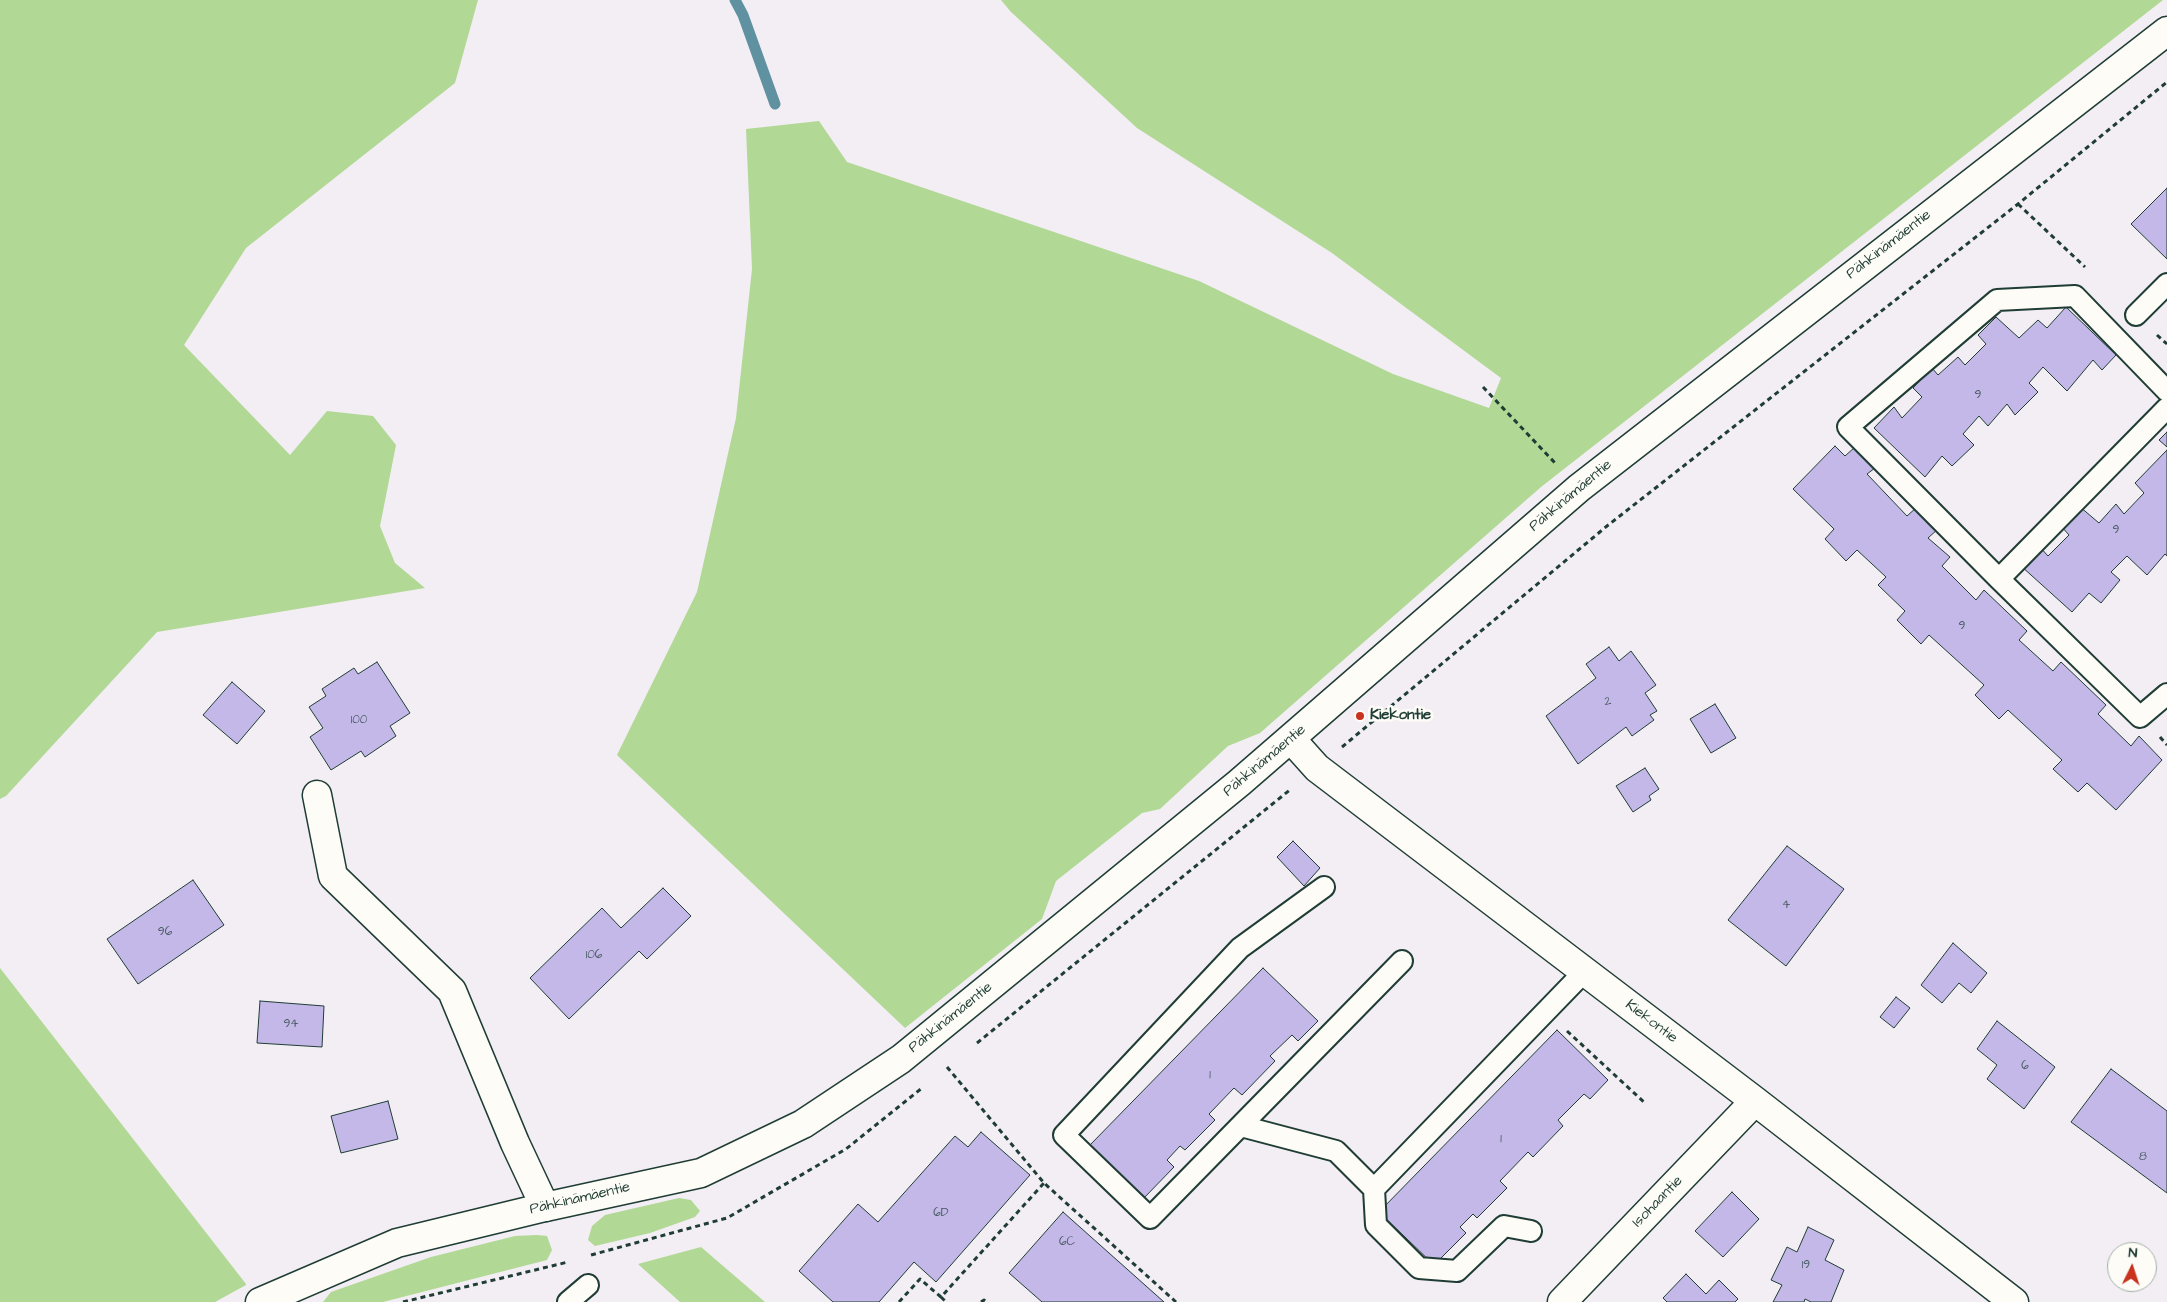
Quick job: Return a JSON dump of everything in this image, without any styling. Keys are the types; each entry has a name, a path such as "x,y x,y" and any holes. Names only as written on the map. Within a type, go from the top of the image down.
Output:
{"street":[{"name":"Pähkinämäentie","path":"260,1302 397,1243 700,1172 803,1124 901,1059 1291,739 1449,599 1579,488 2167,31"},
{"name":"Kiekontie","path":"1291,739 1317,768 1755,1101 2014,1302"},
{"path":"317,795 333,876 452,991 515,1143 545,1207"},
{"name":"Isohaantie","path":"1562,1302 1755,1101"}],"lane":[{"path":"2136,315 2167,284"},
{"path":"2167,392 2075,296 1997,300 1848,427 1998,579 2140,717 2167,694"},
{"path":"1998,579 2167,408"},
{"path":"1324,886 1240,948 1064,1135 1150,1218 1402,961"},
{"path":"1374,1189 1584,972"},
{"path":"1240,1126 1336,1151 1374,1189 1376,1225 1419,1268 1457,1271 1504,1226 1531,1231"},
{"path":"568,1302 588,1285"}],"path":[{"path":"1483,387 1579,488"},
{"path":"1546,1012 1645,1103"},
{"path":"947,1067 1044,1183 1176,1302"},
{"path":"941,1297 1044,1183"},
{"path":"898,1302 920,1279 946,1302"},
{"path":"981,1302 984,1300 987,1302"}],"green space":[{"path":"0,0 478,0 455,83 246,248 184,345 290,455 327,411 373,416 396,445 380,526 395,563 425,588 157,632 6,796 0,799"},
{"path":"1001,0 2163,0 1541,487 1260,733 1228,746 1160,809 1142,813 1056,881 1042,919 905,1028 617,755 697,592 736,418 752,269 746,129 819,121 847,162 1199,281 1393,374 1489,408 1501,378 1332,253 1137,128 1011,12"},
{"path":"0,968 246,1285 215,1302 0,1302"},
{"path":"679,1198 691,1200 700,1211 695,1217 650,1233 595,1246 588,1240 592,1226 605,1215"},
{"path":"515,1236 547,1236 552,1250 547,1260 383,1302 323,1302 331,1292 431,1257"},
{"path":"701,1247 765,1302 680,1302 638,1264"}],"building":[{"path":"2167,188 2167,259 2131,224"},
{"path":"2066,307 2116,355 2102,370 2093,360 2067,391 2043,367 2029,383 2038,392 2015,415 2007,404 1988,426 1979,416 1963,434 1974,445 1952,466 1942,456 1925,477 1874,428 1894,407 1902,418 1922,397 1913,388 1932,368 1938,375 1958,357 1965,365 1986,344 1978,335 1996,317 2019,338 2038,320 2047,328"},
{"path":"2167,432 2167,447 2159,440"},
{"path":"1835,446 1845,456 1855,447 1875,468 1867,474 1907,516 1917,507 1938,529 1928,538 1950,557 1942,566 1976,600 1984,590 2027,631 2019,640 2053,671 2061,662 2106,705 2098,714 2131,746 2139,736 2162,760 2116,810 2087,783 2078,792 2053,769 2062,760 2008,710 1999,719 1975,695 1984,685 1929,635 1921,644 1897,620 1905,611 1878,585 1886,577 1857,550 1846,561 1825,539 1834,529 1793,489"},
{"path":"2167,450 2167,556 2165,554 2147,575 2127,556 2111,572 2120,580 2101,603 2089,593 2072,612 2021,566 2039,546 2048,556 2069,535 2061,526 2079,506 2099,523 2116,504 2124,514 2144,493 2135,483"},
{"path":"1609,647 1619,661 1631,651 1656,685 1645,693 1657,711 1650,715 1654,720 1632,736 1626,727 1578,764 1546,716 1596,678 1586,664"},
{"path":"377,662 410,713 390,726 396,736 365,757 361,751 331,770 310,737 323,728 309,707 326,696 322,689 354,668 358,674"},
{"path":"232,682 265,711 237,744 203,715"},
{"path":"1715,704 1736,738 1711,753 1690,719"},
{"path":"1645,768 1659,789 1649,796 1651,800 1633,812 1616,786"},
{"path":"1293,841 1320,868 1304,886 1277,857"},
{"path":"1787,846 1844,889 1786,966 1728,920"},
{"path":"193,880 224,925 138,984 107,939"},
{"path":"663,888 691,916 647,959 639,951 569,1019 530,978 602,908 621,928"},
{"path":"1953,943 1987,973 1971,993 1959,983 1942,1003 1921,985"},
{"path":"1263,968 1318,1021 1298,1041 1292,1035 1270,1056 1275,1061 1242,1095 1234,1088 1209,1114 1215,1120 1185,1150 1180,1146 1167,1160 1174,1167 1143,1199 1089,1146"},
{"path":"1896,997 1910,1008 1894,1028 1880,1017"},
{"path":"260,1001 324,1006 322,1047 257,1043"},
{"path":"1997,1021 2055,1067 2024,1109 1987,1079 1997,1065 1977,1049"},
{"path":"1557,1030 1608,1080 1590,1099 1584,1094 1558,1120 1563,1126 1533,1157 1528,1152 1500,1181 1507,1188 1477,1218 1473,1214 1460,1227 1466,1233 1434,1265 1379,1212"},
{"path":"2111,1069 2167,1111 2167,1193 2071,1122"},
{"path":"388,1101 398,1139 341,1153 331,1116"},
{"path":"981,1132 1030,1175 936,1282 914,1262 879,1302 833,1302 799,1271 858,1204 878,1222 955,1136 968,1147"},
{"path":"1732,1192 1759,1219 1723,1257 1695,1231"},
{"path":"1063,1212 1164,1302 1042,1302 1009,1273"},
{"path":"1808,1227 1834,1240 1825,1260 1844,1270 1831,1302 1811,1302 1805,1299 1804,1302 1773,1302 1782,1285 1771,1280 1787,1247 1797,1252"},
{"path":"1686,1274 1706,1294 1719,1280 1738,1299 1735,1302 1667,1302 1663,1298"}],"waterway":[{"path":"735,0 743,15 775,104"}],"place":[{"name":"Kiekontie","path":"1360,716"}]}
